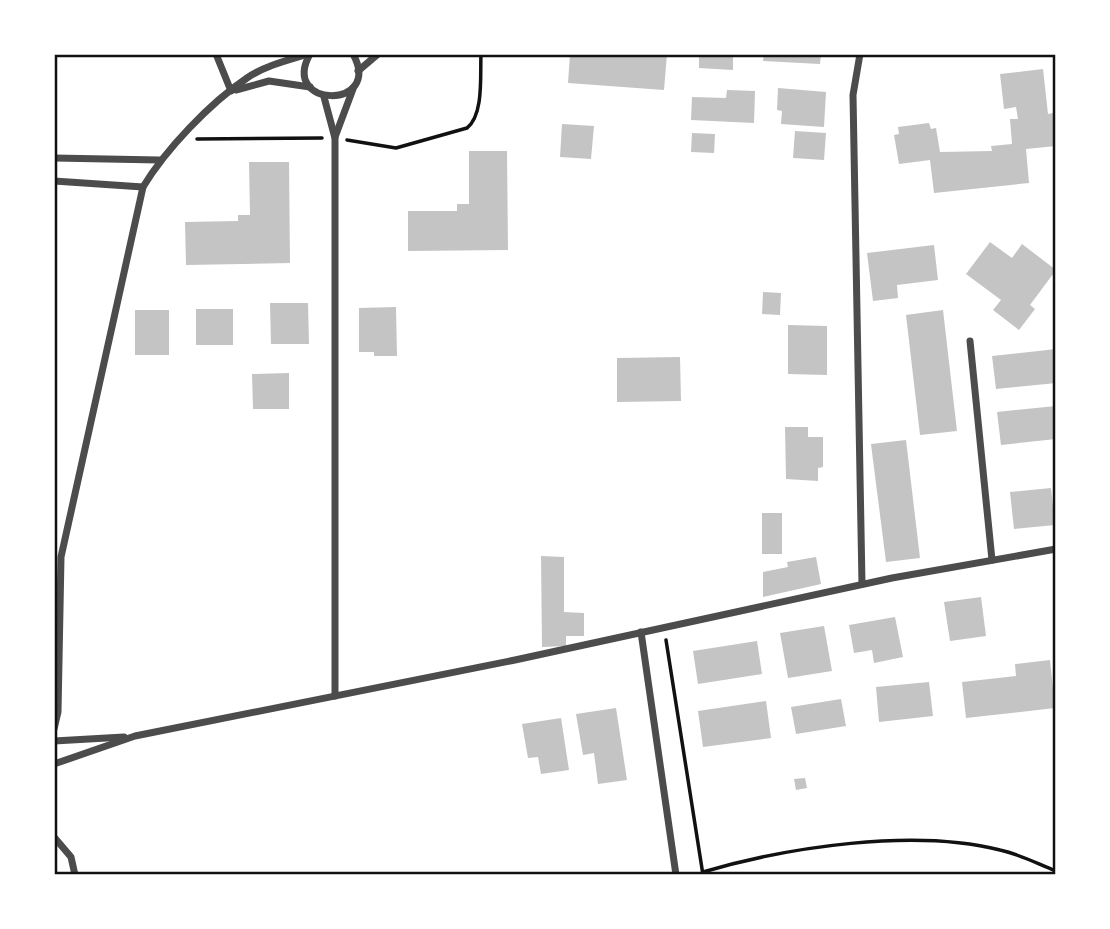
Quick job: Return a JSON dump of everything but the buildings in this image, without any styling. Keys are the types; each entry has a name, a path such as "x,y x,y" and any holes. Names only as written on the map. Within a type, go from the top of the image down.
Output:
{"street":[{"path":"216,54 232,91"},
{"path":"54,729 58,712 61,557 144,187 159,160 248,76 309,54"},
{"path":"309,54 304,71 310,88"},
{"path":"335,138 356,82 358,71 353,54"},
{"path":"358,71 378,54"},
{"path":"860,54 853,95 862,584"},
{"path":"232,91 269,81 310,88 324,97 341,96 356,82"},
{"path":"324,97 335,138 335,696"},
{"path":"54,158 159,160"},
{"path":"54,181 144,187"},
{"path":"970,341 992,560"},
{"path":"54,764 135,736 862,584 1056,549"},
{"path":"641,632 676,875"},
{"path":"54,741 135,736"},
{"path":"54,837 71,857 75,875"}],"path":[{"path":"178,140 335,138 396,148 467,128 474,122 477,111 481,54"},
{"path":"664,627 703,873 763,855 926,841 1000,850 1056,871"}]}
